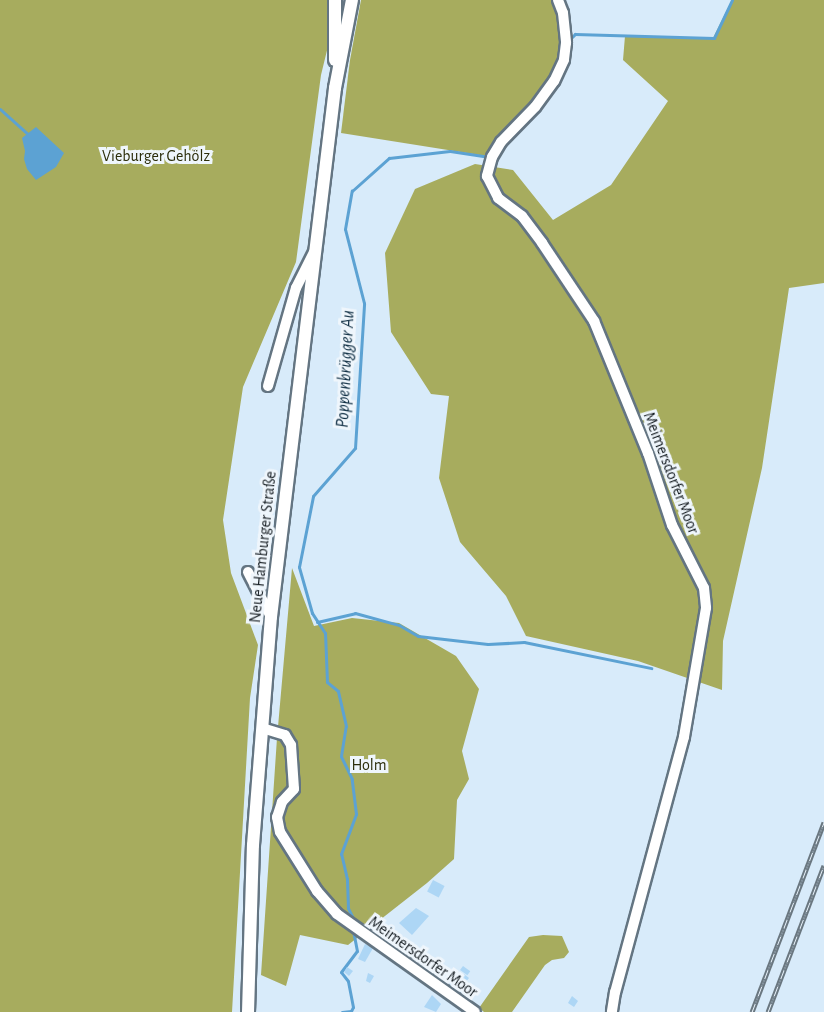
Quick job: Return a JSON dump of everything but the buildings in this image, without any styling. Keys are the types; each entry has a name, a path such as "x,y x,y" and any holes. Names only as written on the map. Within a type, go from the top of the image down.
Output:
{"main road":[{"path":"335,0 335,88"},
{"path":"335,88 352,0"},
{"name":"Neue Hamburger Straße","path":"248,1012 253,857 272,617 335,88"}],"street":[{"name":"Meimersdorfer Moor","path":"558,0 565,33 564,60 535,107 501,142 492,157 487,176 498,198 522,216 543,243 594,321 648,453 672,525 704,588 706,608 684,737 615,992 612,1012"},
{"path":"268,386 296,288 314,252"},
{"path":"248,572 272,617"},
{"name":"Meimersdorfer Moor","path":"262,728 285,735 291,745 294,789 279,809 277,817 280,832 317,891 337,914 475,1012"}],"green space":[{"name":"Vieburger Gehölz","path":"0,0 328,0 331,34 321,75 296,262 243,387 223,520 231,573 258,645 250,698 232,1012 0,1012"},
{"path":"361,0 558,0 564,60 492,157 341,133 350,60"},
{"path":"732,0 824,0 824,283 789,288 762,468 723,641 722,690 638,661 526,636 506,596 460,542 439,478 449,396 431,394 391,332 385,253 415,189 475,164 513,170 553,220 611,185 668,101 623,60 625,36 713,38"},
{"name":"Holm","path":"292,568 314,626 352,618 399,623 456,656 479,689 462,751 469,779 457,800 454,859 348,945 300,935 286,986 261,975 277,738"},
{"path":"562,936 569,952 564,958 552,960 545,965 512,1012 484,1012 479,1008 529,937"}],"water":[{"path":"36,127 64,153 56,167 36,180 27,169 22,138"}],"waterway":[{"path":"568,41 575,34 714,38 732,0"},
{"path":"0,109 27,133"},
{"name":"Poppenbrügger Au","path":"354,920 348,908 347,879 341,854 356,814 352,779 341,756 346,726 338,691 327,682 325,633 312,613 299,567 313,496 355,448 364,303 345,229 352,191 389,158 450,151 490,157"},
{"path":"317,622 355,613 399,625 418,636 488,644 524,642 651,668"},
{"name":"Poppenbrügger Au","path":"342,1012 351,1011 353,1007 348,981 341,972 357,951 353,930"}],"railway":[{"path":"752,1012 824,822"},
{"path":"768,1012 824,865"}]}
